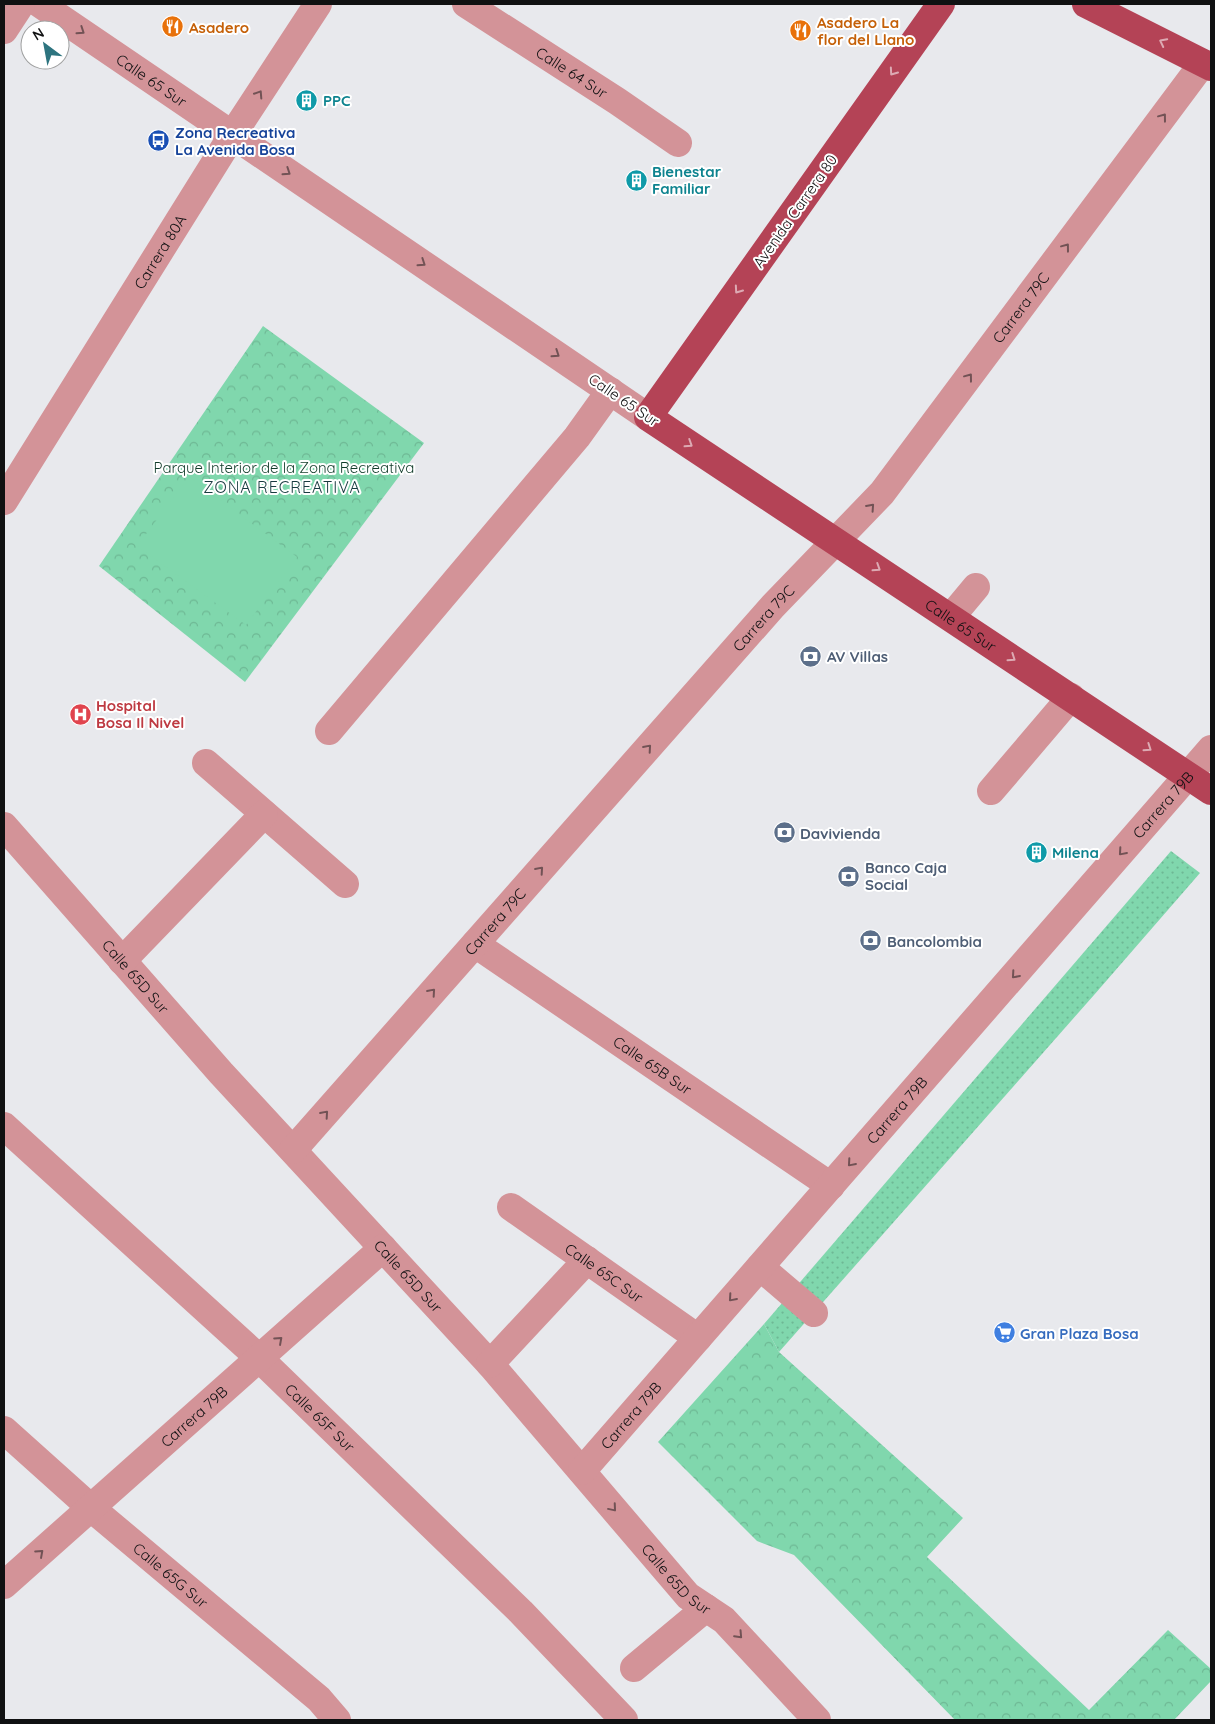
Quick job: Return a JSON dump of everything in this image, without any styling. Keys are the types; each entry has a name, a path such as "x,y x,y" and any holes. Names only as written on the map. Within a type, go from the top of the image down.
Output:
{"main road":[{"name":"Avenida Carrera 80","path":"648,417 941,4"},
{"path":"1086,4 1115,13 1207,65"},
{"name":"Calle 65 Sur","path":"648,417 1211,791"}],"street":[{"path":"4,30 21,4"},
{"name":"Calle 65 Sur","path":"40,4 648,417"},
{"name":"Carrera 80A","path":"4,501 233,134 318,4"},
{"name":"Calle 64 Sur","path":"466,4 617,101 678,143"},
{"name":"Carrera 79C","path":"293,1150 773,606 882,494 1207,65"},
{"path":"329,731 578,437 610,391"},
{"path":"951,617 976,587"},
{"path":"991,792 1071,697"},
{"name":"Carrera 79B","path":"582,1471 1211,749"},
{"path":"206,762 345,884"},
{"path":"122,961 264,814"},
{"name":"Calle 65D Sur","path":"4,826 221,1073 490,1364 688,1596 724,1620 817,1720"},
{"name":"Calle 65B Sur","path":"475,944 831,1186"},
{"name":"Calle 65F Sur","path":"4,1126 259,1358 521,1612 624,1720"},
{"name":"Calle 65C Sur","path":"511,1207 698,1338"},
{"name":"Carrera 79B","path":"4,1585 382,1248"},
{"path":"490,1364 587,1260"},
{"path":"760,1267 814,1313"},
{"name":"Calle 65G Sur","path":"4,1430 91,1508 319,1699 337,1720"},
{"path":"634,1668 706,1608"}],"green space":[{"name":"Parque Interior de la Zona Recreativa","path":"263,326 424,443 245,682 99,566"},
{"path":"189,477 297,557 246,625 137,546"},
{"path":"1171,851 1200,873 779,1352 764,1324"},
{"path":"764,1324 779,1352 963,1518 927,1557 1089,1710 1168,1630 1211,1669 1211,1681 1174,1720 955,1720 794,1555 757,1541 658,1442"}],"place":[{"name":"Asadero","path":"173,27"},
{"name":"Asadero La flor del Llano","path":"801,31"},
{"name":"PPC","path":"307,100"},
{"name":"Zona Recreativa La Avenida Bosa","path":"159,141"},
{"name":"Bienestar Familiar","path":"636,180"},
{"name":"AV Villas","path":"811,656"},
{"name":"Hospital Bosa Il Nivel","path":"80,714"},
{"name":"Davivienda","path":"784,833"},
{"name":"Milena","path":"1036,852"},
{"name":"Banco Caja Social","path":"849,876"},
{"name":"Bancolombia","path":"871,941"},
{"name":"Gran Plaza Bosa","path":"1004,1333"}],"district":[{"name":"ZONA RECREATIVA","path":"282,487"}]}
